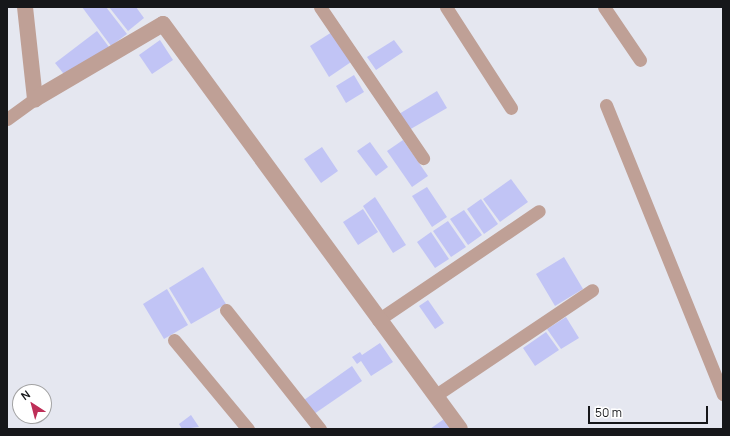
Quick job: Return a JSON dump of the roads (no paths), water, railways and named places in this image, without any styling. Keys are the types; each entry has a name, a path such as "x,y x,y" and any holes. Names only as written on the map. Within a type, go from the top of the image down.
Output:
{"street":[{"path":"25,7 35,99"},
{"path":"320,7 423,158"},
{"path":"446,7 511,108"},
{"path":"604,7 640,60"},
{"path":"7,119 35,99 163,24 378,320 436,395 460,429"},
{"path":"606,104 723,394"},
{"path":"378,320 539,210"},
{"path":"436,395 592,290"},
{"path":"226,310 320,429"},
{"path":"174,340 248,429"}]}
